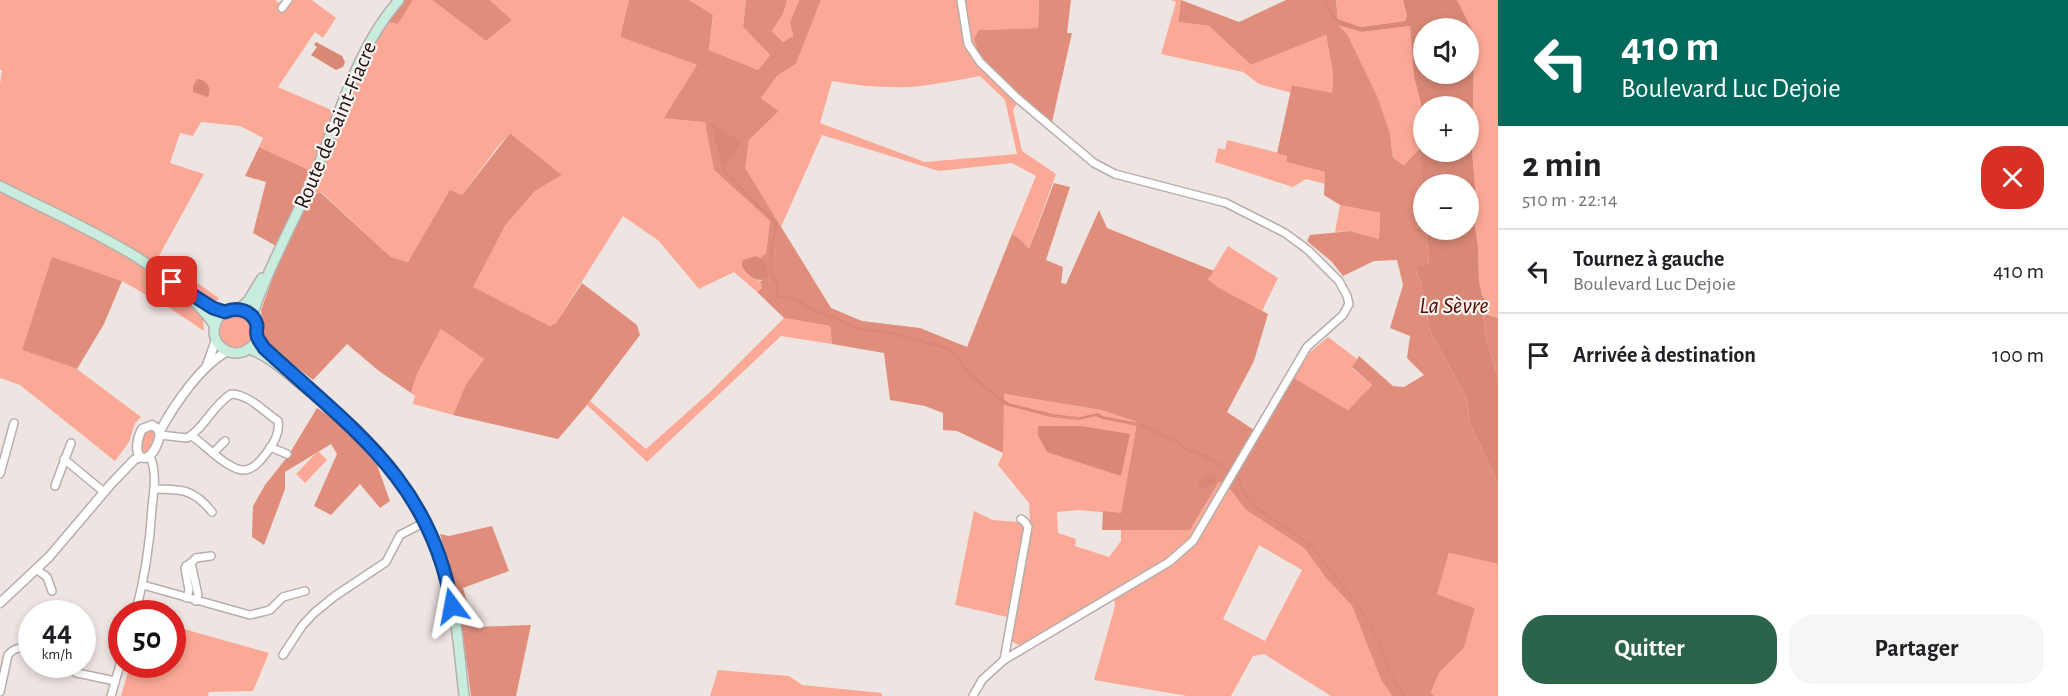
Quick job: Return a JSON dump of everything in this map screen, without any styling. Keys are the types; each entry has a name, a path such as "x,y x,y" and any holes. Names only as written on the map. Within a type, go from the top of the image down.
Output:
{"main road":[{"name":"Route de Saint-Fiacre","path":"252,316 316,171 359,63 382,21 399,0"},
{"path":"0,186 112,243 213,308 225,312"},
{"name":"Route de Saint-Fiacre","path":"239,309 248,301 278,253"},
{"path":"172,282 215,326"},
{"path":"257,336 248,349 239,352 228,351 216,340 215,326 225,312 239,309 252,316 257,326 257,336 264,348 355,430 389,465 409,493 437,547 450,591 464,696"},
{"path":"248,349 261,354 315,394"}],"street":[{"path":"282,8 288,0"},
{"path":"961,0 968,45 980,62 1017,98 1094,163 1115,174 1226,203 1285,233 1308,250 1339,281 1349,304 1342,315 1307,347 1199,531 1180,554 1004,660 982,680 973,696"},
{"path":"205,370 216,340"},
{"path":"150,456 157,446 160,433 171,411 205,370 219,356 228,351"},
{"path":"152,425 160,433 183,438 192,436 223,399 231,394 237,394 255,403 278,421 278,431 270,447 253,467 242,470 213,453 192,436"},
{"path":"0,603 51,554 138,452 142,429 152,425 171,411"},
{"path":"0,474 14,423"},
{"path":"213,453 225,441"},
{"path":"55,486 71,443"},
{"path":"270,447 287,454"},
{"path":"138,452 150,456"},
{"path":"138,600 149,554 154,489 154,468 150,456"},
{"path":"64,459 104,492"},
{"path":"154,489 191,492 203,500 212,512"},
{"path":"1004,660 1028,527 1021,519"},
{"path":"283,655 302,626 314,613 386,562 400,534 425,522"},
{"path":"187,598 189,590 186,566 196,558 211,556"},
{"path":"191,563 198,595 196,601"},
{"path":"36,569 47,577 52,591"},
{"path":"142,585 250,615 273,608 283,597 305,591"},
{"path":"0,692 8,655 18,648"},
{"path":"96,677 115,681"},
{"path":"111,696 116,678"}],"shaded area":[{"path":"0,0 275,0 281,4 284,0 312,0 336,18 323,38 315,32 278,87 343,115 368,54 386,22 398,24 413,0 432,0 486,41 512,20 490,0 629,0 620,37 697,65 714,170 770,221 766,253 760,258 756,256 748,275 760,281 762,288 757,292 734,272 699,289 659,241 623,216 556,323 550,326 472,287 505,226 535,191 562,175 510,133 462,195 450,191 409,262 391,257 321,192 315,195 302,187 309,170 259,147 263,138 240,126 201,122 193,136 180,133 170,163 204,174 159,256 219,298 203,319 204,331 122,281 53,258 22,350 77,369 141,417 135,423 129,442 115,461 20,385 0,378 0,84 2,70 0,70"},
{"path":"404,0 413,0 398,24 386,22"},
{"path":"432,0 490,0 512,20 486,41"},
{"path":"629,0 689,0 713,15 709,50 758,70 770,55 743,27 746,0 787,0 783,14 772,31 783,42 793,36 790,22 799,0 821,0 796,64 777,76 761,98 779,111 749,140 745,168 831,308 862,321 920,328 967,347 1012,234 1029,249 1054,183 1070,187 1046,260 1063,267 1061,283 1066,284 1099,210 1107,228 1214,271 1208,279 1217,287 1268,314 1254,361 1227,412 1260,434 1294,378 1348,410 1372,385 1352,367 1359,356 1393,386 1404,387 1424,375 1407,358 1410,336 1390,328 1403,285 1397,260 1374,261 1343,276 1332,262 1307,241 1310,235 1350,231 1379,239 1380,213 1340,205 1324,195 1325,172 1286,162 1287,156 1277,153 1292,85 1332,93 1333,73 1326,35 1251,65 1209,26 1178,22 1181,0 1239,22 1286,0 1336,0 1338,19 1327,1 1338,25 1347,34 1377,96 1390,134 1393,158 1404,165 1413,155 1413,162 1422,162 1423,174 1413,174 1413,240 1427,240 1429,264 1420,265 1416,271 1421,283 1430,331 1467,399 1470,424 1498,486 1498,564 1449,553 1437,594 1475,608 1464,648 1439,673 1431,692 1434,696 1392,696 1381,680 1352,606 1326,578 1304,548 1246,510 1229,488 1219,482 1190,530 1102,530 1103,511 1121,513 1137,422 1101,410 1004,394 1003,453 957,431 943,430 943,413 925,406 890,400 884,353 832,344 830,326 784,318 757,292 762,288 760,281 769,278 760,258 766,253 770,221 714,170 705,122 664,118 697,65 620,37"},
{"path":"689,0 746,0 743,27 770,55 758,70 709,50 713,16"},
{"path":"787,0 799,0 790,22 793,36 783,42 772,31 783,14"},
{"path":"821,0 1039,0 1038,28 979,30 1020,98 1013,110 1022,151 1056,174 1029,249 1012,234 1036,176 1012,163 939,171 822,135 781,227 744,168 749,140 779,111 761,98 777,76 796,64","holes":["980,76 1005,100 1017,154 925,162 820,123 832,81 871,86 911,87"]},
{"path":"1039,0 1071,0 1067,33 1072,33 1052,122 1020,98 980,57 974,39 979,30 1038,28"},
{"path":"1171,0 1181,0 1178,22 1209,26 1251,65 1326,35 1333,73 1332,94 1293,85 1292,93 1259,84 1243,72 1161,54 1176,2"},
{"path":"1336,0 1403,0 1407,16 1405,21 1361,27 1338,19"},
{"path":"1457,0 1498,0 1498,318 1483,312 1486,301 1482,295 1479,280 1477,240 1479,240 1479,174 1474,174 1473,162 1479,162 1479,96 1473,96 1473,84 1479,84 1479,18 1464,18"},
{"path":"1338,25 1362,32 1410,26 1413,84 1416,84 1419,96 1413,96 1413,155 1404,165 1393,158 1390,134"},
{"path":"510,133 562,175 535,191 505,226 473,287 550,326 556,323 582,283 637,325 640,335 558,439 453,415 466,384 484,359 441,329 417,374 411,393 379,371 347,344 313,380 263,341 261,310 283,250 253,233 266,182 245,176 259,147 309,170 302,187 315,195 320,192 391,257 408,262 450,190 462,195"},
{"path":"1227,140 1287,155 1286,162 1325,172 1325,184 1306,179 1293,187 1215,162 1218,148 1225,150"},
{"path":"1340,205 1380,213 1379,239 1350,231 1335,232"},
{"path":"1228,246 1278,278 1262,311 1217,288 1208,279"},
{"path":"52,257 122,281 104,324 77,369 22,350"},
{"path":"1483,313 1498,318 1498,378 1486,339"},
{"path":"236,315 248,320 253,332 248,344 236,349 224,344 219,332 224,320"},
{"path":"784,318 830,326 832,344 781,336 647,462 587,405 590,401 646,449 710,392"},
{"path":"441,329 484,359 466,384 453,415 413,404 415,396 411,393 417,374"},
{"path":"1328,337 1357,359 1352,368 1372,385 1348,410 1294,378 1309,353"},
{"path":"1003,394 1101,410 1137,422 1121,514 1079,510 1057,512 1058,533 1076,539 1075,546 1109,557 1121,541 1121,530 1190,530 1219,482 1229,488 1246,510 1304,548 1326,578 1352,606 1381,680 1392,696 1331,696 1264,654 1253,656 1231,696 1187,696 1094,680 1115,606 1114,599 1063,628 1060,624 1019,645 1011,641 1016,619 955,605 974,511 993,520 1030,523 1029,503 998,465 1003,453","holes":["1259,545 1302,570 1265,641 1223,619"]},
{"path":"317,408 339,422 377,465 390,501 380,508 360,484 331,515 314,506 337,454 331,444 285,472 285,489 264,545 252,537 253,506 265,485 288,456"},
{"path":"149,430 152,430 155,436 151,448 145,453 142,452 140,446"},
{"path":"318,451 327,460 305,483 296,474"},
{"path":"492,526 509,571 463,588 474,627 531,625 516,696 471,696 459,604 440,534 449,536"},
{"path":"1449,553 1498,564 1498,696 1434,696 1431,692 1439,673 1464,648 1475,608 1437,594"},
{"path":"186,630 269,653 253,691 209,692 208,696 121,696 126,678 186,678"},
{"path":"718,670 789,676 802,685 882,693 882,696 710,696"}],"water":[{"name":"La Sèvre","path":"1403,0 1457,0 1466,18 1413,18 1413,64 1410,26 1362,32 1338,25 1323,2 1327,1 1338,19 1361,27 1405,21 1407,16"},
{"path":"316,42 342,56 345,62 343,67 336,70 311,55 317,47 314,45"},
{"path":"197,79 208,85 208,97 193,92"},
{"name":"La Sèvre","path":"1416,84 1473,84 1473,96 1419,96"},
{"path":"711,123 741,142 724,171 777,224 770,262 773,278 778,286 777,296 798,299 811,308 836,317 856,328 897,335 949,349 970,374 993,394 1009,404 1054,416 1079,419 1097,414 1139,425 1208,457 1230,473 1205,458 1183,449 1176,443 1138,426 1096,416 1079,420 1051,417 1005,405 968,375 948,350 889,334 857,330 812,311 794,300 775,297 776,286 771,277 768,261 775,225 723,171"},
{"name":"La Sèvre","path":"1421,162 1473,162 1474,174 1422,174"},
{"name":"La Sèvre","path":"1427,240 1477,240 1479,280 1482,295 1486,301 1483,313 1486,339 1498,378 1498,486 1470,424 1467,399 1430,331 1421,283 1416,271 1420,262 1421,265 1429,263"},
{"path":"756,256 764,262 767,268 769,278 765,280 750,276 742,266 743,260"},
{"path":"1038,426 1081,426 1130,434 1121,476 1047,452 1038,435"},
{"path":"1212,473 1216,477 1216,483 1203,488 1198,486 1199,480"}],"waterway":[{"path":"724,170 738,184"},
{"path":"765,211 777,223 772,262 777,289"},
{"path":"776,293 778,296 794,297 813,309 856,328 890,332 949,348 969,372 1009,404 1054,415 1079,418 1098,414 1140,424 1177,441 1183,447 1208,456 1230,471"},
{"path":"1234,474 1239,478 1248,499 1258,509 1313,549 1360,608 1375,635 1394,680 1405,696"}],"route":[{"path":"172,282 213,308 225,312 241,310 252,316 257,326 257,336 264,348 355,430 389,465 415,503 437,547 452,606"}]}
